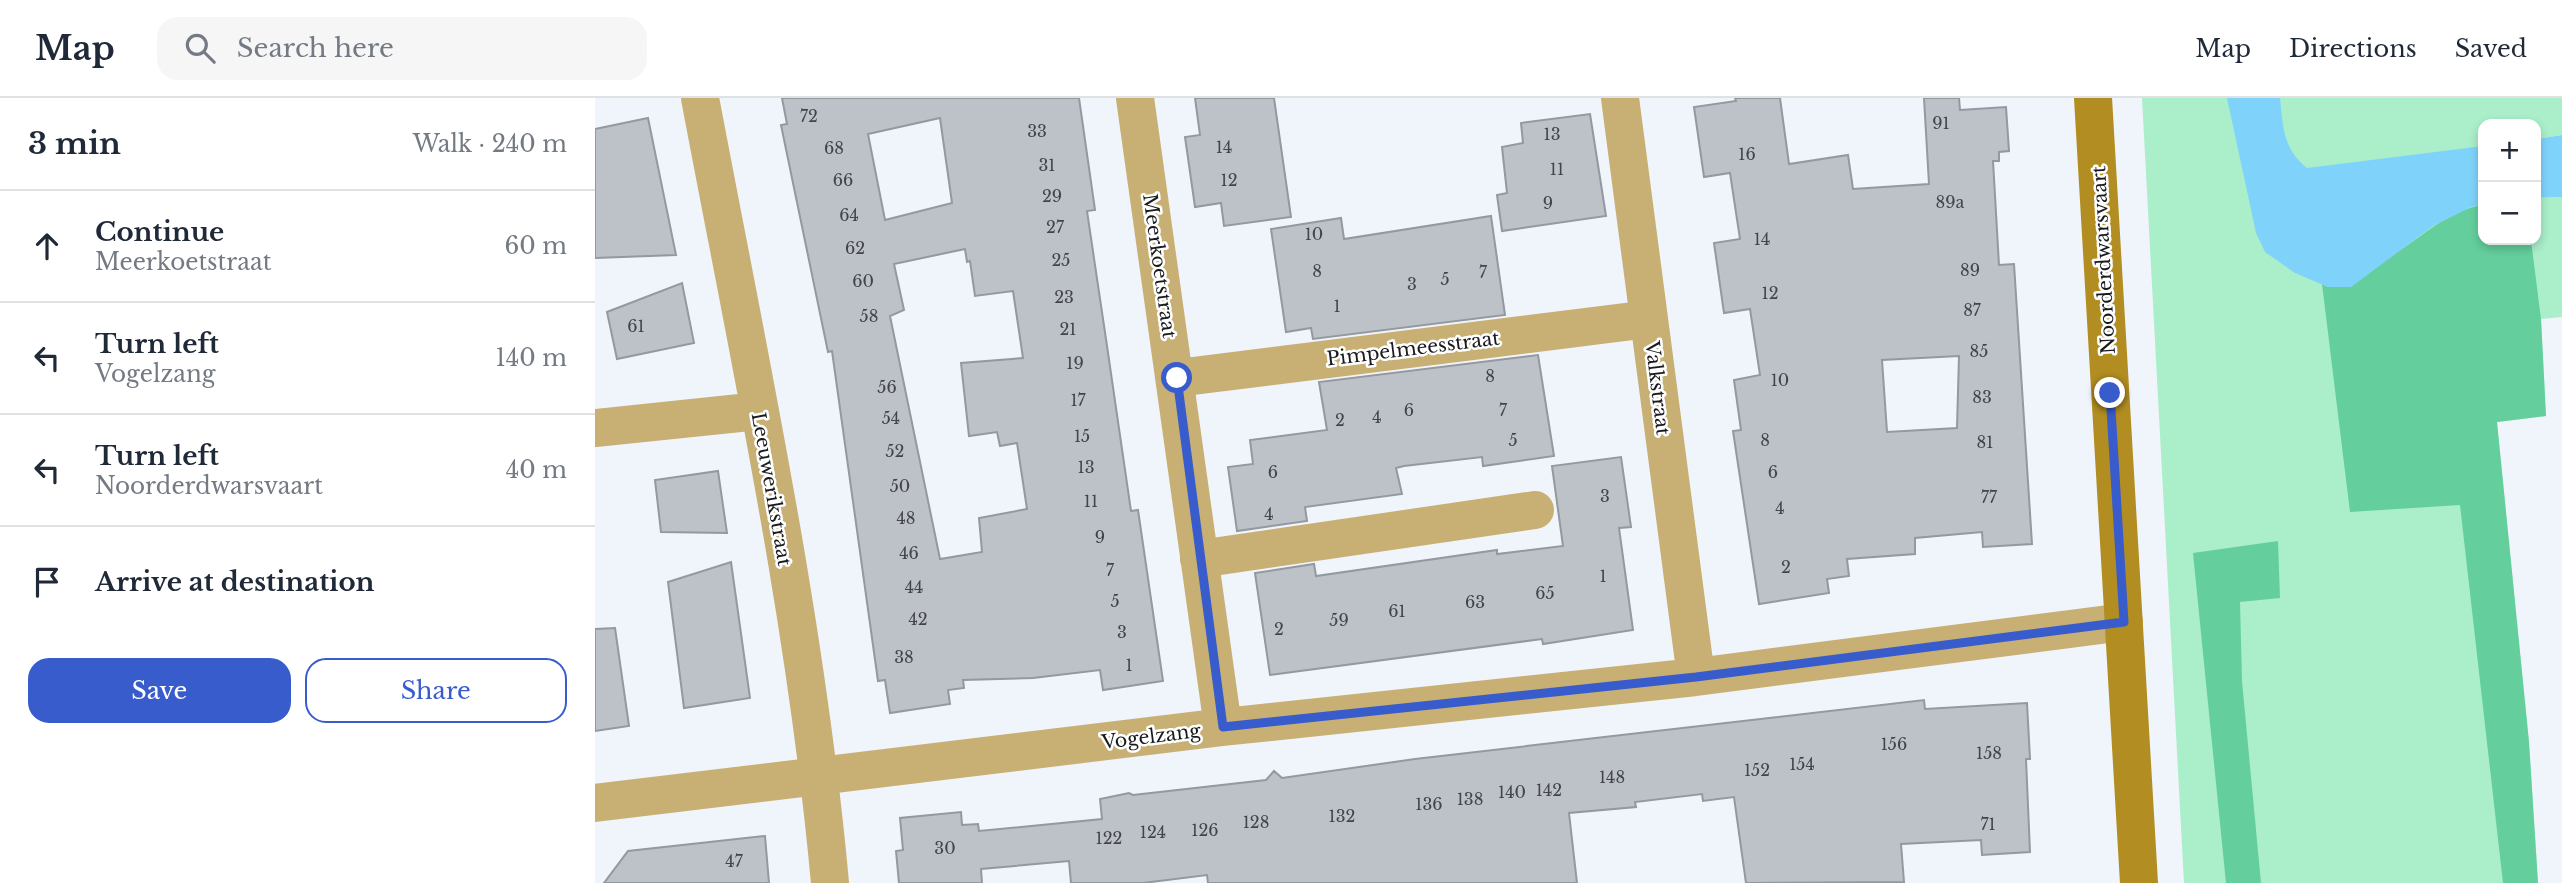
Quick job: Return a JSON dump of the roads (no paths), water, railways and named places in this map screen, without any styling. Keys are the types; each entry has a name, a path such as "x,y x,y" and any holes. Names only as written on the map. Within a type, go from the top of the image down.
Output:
{"main road":[{"name":"Noorderdwarsvaart","path":"2093,98 2139,883"}],"street":[{"name":"Leeuwerikstraat","path":"700,98 759,411 820,776 830,883"},
{"name":"Meerkoetstraat","path":"1135,98 1177,378 1223,727"},
{"name":"Valkstraat","path":"1620,98 1696,677"},
{"name":"Pimpelmeesstraat","path":"1177,378 1649,318"},
{"path":"595,428 759,411"},
{"path":"1199,559 1535,510"},
{"name":"Vogelzang","path":"595,803 1223,727 1696,677 2124,622"}],"water":[{"path":"2227,98 2280,98 2289,145 2307,168 2478,147 2478,206 2433,226 2351,287 2328,287 2295,273 2265,252 2256,233"},
{"path":"2562,135 2562,197 2541,198 2541,138"}]}
